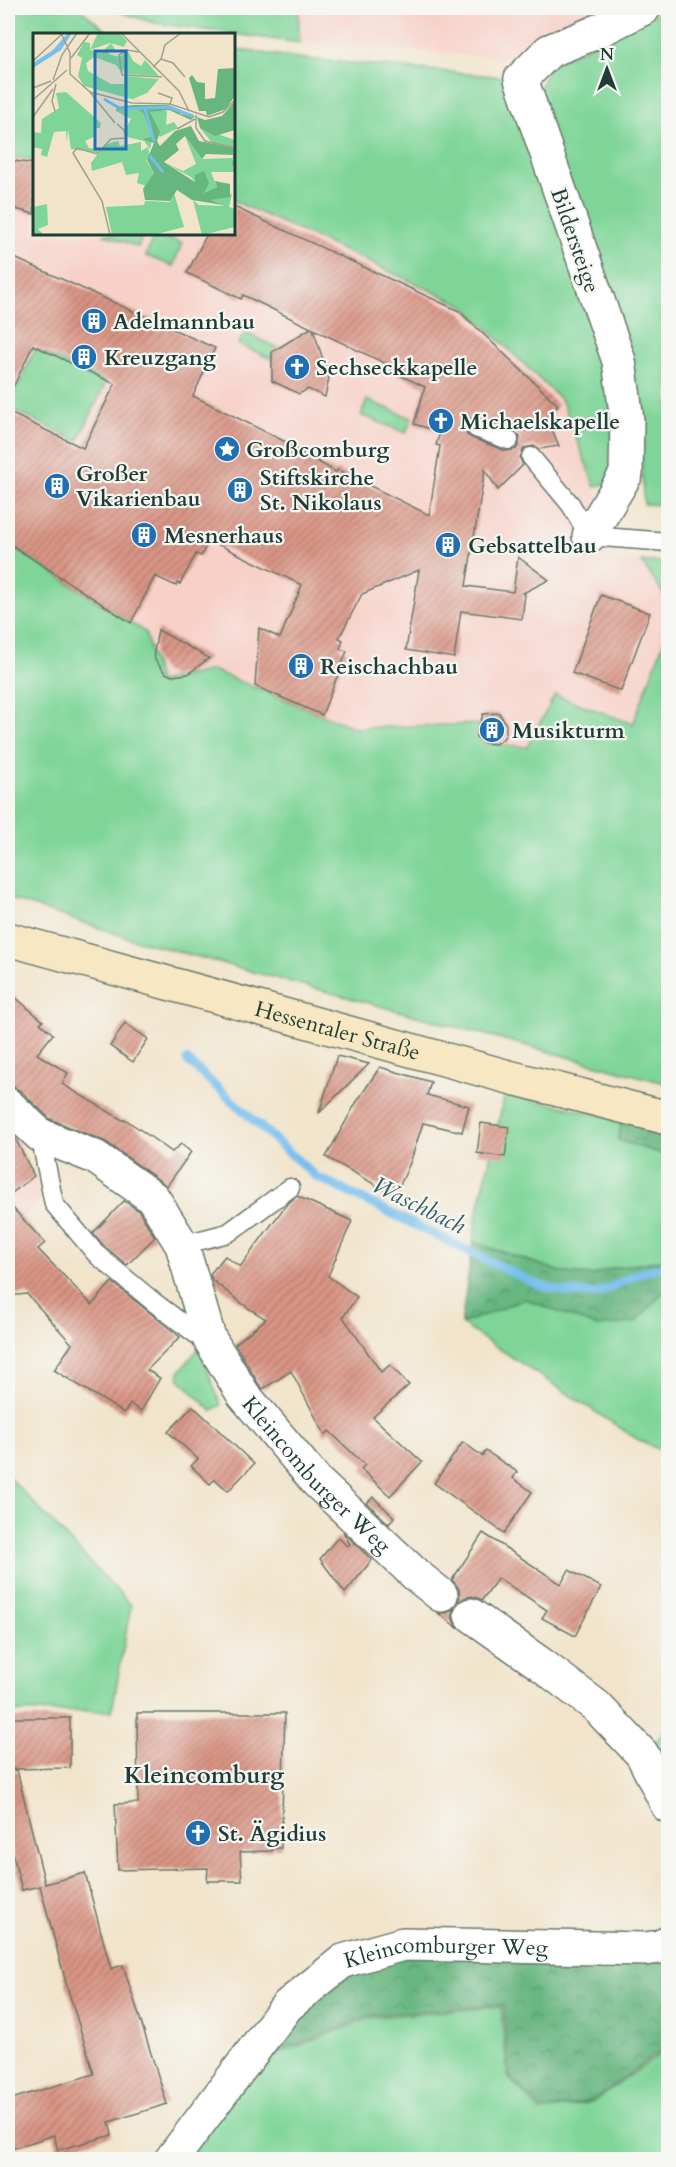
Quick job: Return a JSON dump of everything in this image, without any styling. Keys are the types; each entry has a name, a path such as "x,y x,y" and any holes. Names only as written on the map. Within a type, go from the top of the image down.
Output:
{"main road":[{"name":"Hessentaler Straße","path":"8,939 505,1076 669,1118"}],"street":[{"name":"Bildersteige","path":"589,536 626,474 627,420 619,361 521,79 549,51 594,33 645,8"},
{"name":"Kleincomburger Weg","path":"8,1105 40,1135 95,1157 153,1197 182,1245 209,1338 243,1394 317,1482 416,1575 441,1595"},
{"path":"471,1615 542,1665 596,1707 642,1754 669,1806"},
{"name":"Kleincomburger Weg","path":"171,2160 287,2006 343,1961 403,1944 645,1949 669,1943"}],"lane":[{"path":"476,428 509,440"},
{"path":"531,457 572,505 589,536 669,542"},
{"path":"40,1135 54,1204 97,1255 163,1310 196,1334 209,1338"},
{"path":"182,1245 228,1233 290,1188"}],"shaded area":[{"path":"298,8 631,8 506,58 300,43"},
{"path":"8,156 33,160 33,236 236,236 236,202 463,305 562,401 595,488 617,559 641,561 668,601 668,630 633,724 555,695 527,747 485,743 478,736 477,724 355,728 212,670 159,682 145,632 8,544"},
{"path":"8,1126 34,1176 42,1199 8,1233"}],"green space":[{"path":"8,8 79,8 108,32 116,33 33,33 33,160 8,156"},
{"path":"127,8 298,8 300,43 154,23 122,13"},
{"path":"668,8 668,505 644,504 639,432 535,98 550,65"},
{"path":"236,49 306,59 504,77 553,200 607,365 615,480 595,487 562,401 463,305 236,202"},
{"path":"108,236 142,236 138,247"},
{"path":"153,236 182,243 173,266 146,256"},
{"path":"245,333 279,348 272,352 272,359 238,344"},
{"path":"35,349 106,382 78,441 8,408"},
{"path":"367,400 412,418 406,433 361,415"},
{"path":"8,544 145,632 159,682 212,670 355,728 478,724 478,736 485,743 527,747 555,695 633,724 668,630 668,1084 132,939 8,898"},
{"path":"641,561 668,563 668,601"},
{"path":"505,1094 622,1119 618,1140 668,1156 668,1259 610,1269 593,1275 564,1273 473,1242 477,1214"},
{"path":"622,1119 668,1134 668,1156 618,1140"},
{"path":"473,1242 564,1273 593,1275 610,1269 668,1259 668,1289 636,1322 598,1327 525,1299 461,1324"},
{"path":"668,1289 668,1454 637,1439 461,1324 525,1299 598,1327 636,1322"},
{"path":"199,1348 221,1405 212,1411 178,1378 179,1372"},
{"path":"8,1476 131,1605 112,1711 8,1712"},
{"path":"668,1723 668,1784 653,1743 660,1737"},
{"path":"668,1952 668,2046 592,2101 542,2110 509,2076 503,2005 372,2015 255,2061 350,1971 413,1955"},
{"path":"501,2007 507,2076 541,2112 593,2102 668,2049 668,2159 187,2160 252,2064 373,2017"}],"building":[{"path":"8,160 33,164 33,214 8,207"},
{"path":"236,208 459,311 558,405 547,418 559,446 539,449 534,446 524,448 520,458 523,465 498,490 485,470 466,586 513,592 518,557 549,580 523,593 525,594 522,619 461,611 454,658 406,650 419,570 362,594 339,638 343,640 340,649 347,651 322,715 255,686 259,628 280,638 302,585 209,540 201,556 196,554 180,584 177,583 176,586 155,576 131,623 8,543 8,412 83,448 115,384 33,345 8,398 8,255 215,348 193,396 290,444 336,472 338,470 429,515 440,446 436,445 440,432 414,424 425,387 391,371 393,367 313,329 329,378 325,397 308,389 299,394 272,381 272,352 311,328 243,295 241,299 187,273 206,236 236,236","holes":["475,417 513,430 520,437 516,449 506,451 467,435 465,425 469,419"]},
{"path":"601,595 650,613 621,691 572,673"},
{"path":"158,630 209,658 188,674 172,676 165,673 155,660"},
{"name":"Musikturm","path":"499,713 506,724 506,734 503,739 495,744 485,743 476,737 483,714"},
{"path":"8,991 43,1021 40,1023 53,1034 37,1054 68,1073 62,1084 124,1121 125,1119 172,1152 181,1144 191,1152 167,1186 106,1142 50,1119 21,1091 8,1087"},
{"path":"125,1023 148,1039 133,1062 110,1046"},
{"path":"337,1056 369,1064 319,1113"},
{"path":"380,1067 431,1082 427,1095 469,1106 462,1132 423,1123 410,1163 395,1196 326,1157 356,1103"},
{"path":"481,1123 509,1127 505,1157 477,1153"},
{"path":"8,1130 14,1136 34,1176 8,1196"},
{"path":"297,1196 352,1221 328,1276 357,1297 343,1317 381,1372 390,1365 409,1385 373,1417 422,1462 390,1496 361,1469 365,1465 329,1431 325,1435 291,1371 263,1389 258,1383 235,1344 266,1319 212,1280 210,1274 225,1256 240,1267 286,1205"},
{"path":"124,1201 139,1211 155,1237 127,1265 105,1247 93,1233"},
{"path":"8,1203 45,1243 38,1249 92,1305 112,1282 180,1337 147,1370 160,1378 141,1411 130,1404 124,1413 54,1370 72,1344 27,1294 8,1296 8,1271 12,1267 12,1245 8,1242"},
{"path":"193,1406 254,1464 228,1491 215,1479 210,1484 191,1466 198,1459 168,1432"},
{"path":"463,1442 482,1456 486,1451 517,1472 513,1478 532,1492 504,1533 434,1483"},
{"path":"373,1497 394,1517 389,1524 367,1503"},
{"path":"343,1532 372,1560 345,1593 320,1559 338,1537 347,1546 350,1544"},
{"path":"483,1533 561,1584 569,1570 601,1587 575,1636 542,1618 547,1610 498,1578 482,1600 472,1596 458,1603 459,1589 452,1580"},
{"path":"454,1608 452,1614 459,1629 438,1613 447,1613"},
{"path":"137,1713 285,1713 281,1848 272,1848 272,1851 240,1852 242,1881 207,1881 208,1868 118,1870 115,1804 138,1803"},
{"path":"8,1718 70,1718 70,1768 8,1769"},
{"path":"17,1770 45,1884 85,1873 111,1969 123,1965 167,2104 109,2122 112,2135 58,2150 54,2135 8,2150 8,2100 94,2074 40,1886 22,1890 8,1836 8,1771"}],"waterway":[{"name":"Waschbach","path":"187,1060 315,1176 538,1285 565,1292 597,1294 637,1274 668,1265"}],"place":[{"name":"Adelmannbau","path":"94,321"},
{"name":"Kreuzgang","path":"84,357"},
{"name":"Sechseckkapelle","path":"297,367"},
{"name":"Michaelskapelle","path":"441,421"},
{"name":"Großcomburg","path":"227,449"},
{"name":"Großer Vikarienbau","path":"57,486"},
{"name":"Stiftskirche St. Nikolaus","path":"240,490"},
{"name":"Mesnerhaus","path":"144,535"},
{"name":"Gebsattelbau","path":"448,545"},
{"name":"Reischachbau","path":"301,666"},
{"name":"Musikturm","path":"492,730"},
{"name":"St. Ägidius","path":"198,1833"}],"district":[{"name":"Kleincomburg","path":"204,1775"}]}
